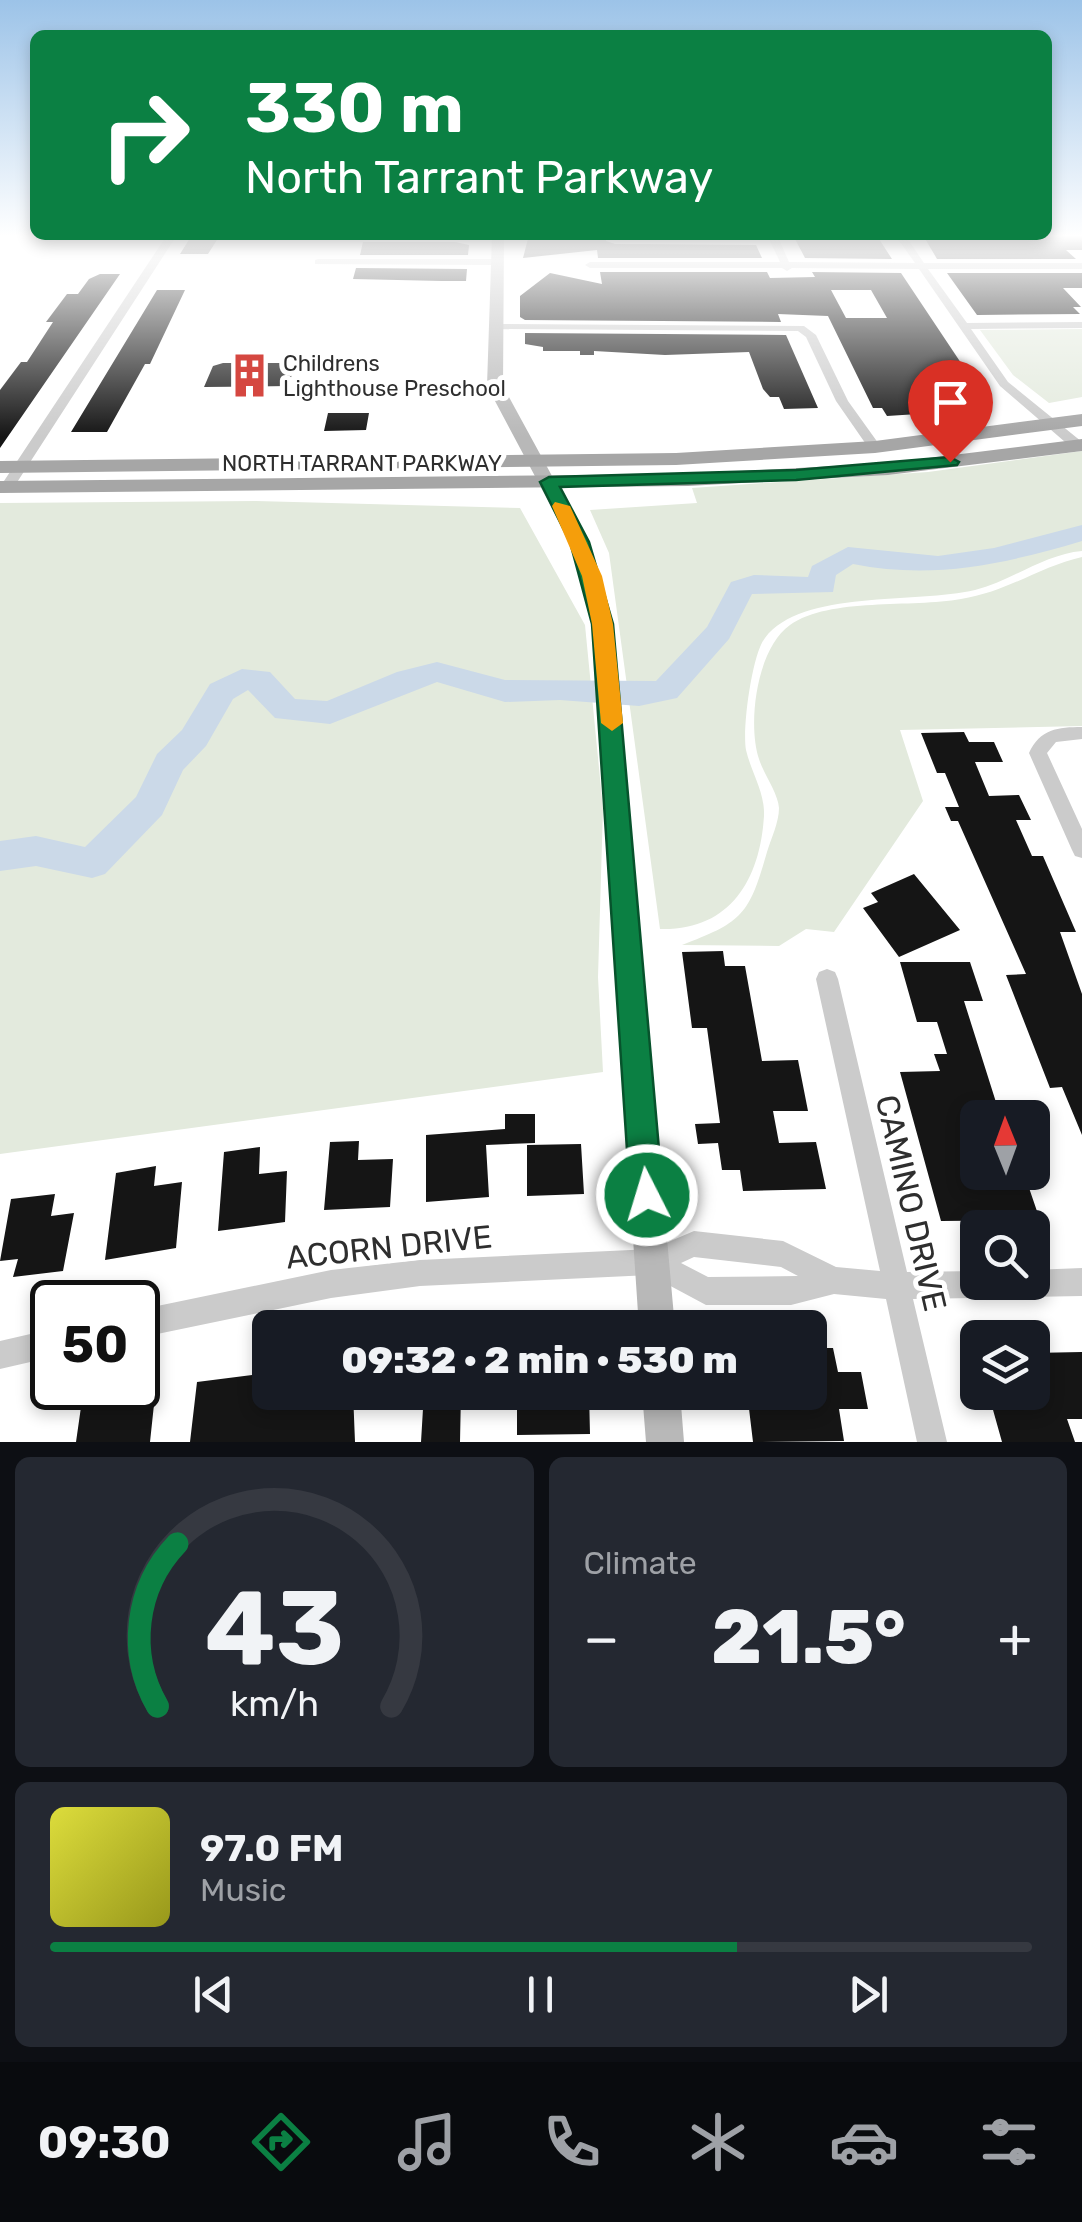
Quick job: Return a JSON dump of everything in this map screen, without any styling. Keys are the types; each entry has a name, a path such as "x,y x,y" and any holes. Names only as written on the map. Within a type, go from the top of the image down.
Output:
{"main road":[{"path":"495,302 495,386 539,462 592,576 610,700 656,1310"},
{"name":"NORTH TARRANT PARKWAY","path":"7,477 875,448 1082,420"},
{"name":"NORTH TARRANT PARKWAY","path":"7,477 549,482 841,473 1080,445"},
{"path":"663,1410 665,1442"}],"street":[{"path":"7,477 126,302"},
{"path":"947,302 1004,384 1080,445"},
{"path":"963,326 1082,325"},
{"path":"493,327 800,328 811,335 842,401 875,448"},
{"path":"1082,734 1057,734 1040,745 1044,770 1082,850"},
{"name":"CAMINO DRIVE","path":"826,979 932,1442"},
{"name":"ACORN DRIVE","path":"160,1319 331,1284 402,1276 652,1262 694,1244 733,1245 783,1254 834,1280"},
{"name":"ACORN DRIVE","path":"652,1262 706,1291 792,1291 834,1280 896,1286 1082,1282"},
{"path":"0,1354 30,1348"}],"shaded area":[{"path":"1082,329 1082,397 1049,403 1013,375 980,330"},
{"path":"1082,451 1082,551 1055,557 975,590 862,601 805,612 782,622 765,638 752,675 745,726 746,750 764,807 756,861 748,881 722,911 705,921 660,929 609,553 590,510 697,503 692,488 928,472"},
{"path":"256,501 520,508 585,625 603,809 598,977 603,1072 0,1154 0,503"},
{"path":"1082,557 1082,726 900,730 923,801 834,932 806,929 779,946 682,945 731,922 741,914 755,890 779,813 774,790 759,759 755,707 770,651 790,625 827,610 978,596"}],"building":[{"path":"61,302 100,302 0,448 0,390 21,362 27,362 53,322 46,322"},
{"path":"150,302 179,302 150,364 145,364 107,432 71,432"},
{"path":"520,302 838,302 846,318 887,318 878,302 921,302 987,402 976,402 979,407 914,407 918,414 887,416 882,408 873,408 828,316 778,314 781,322 520,317"},
{"path":"968,302 1077,302 1081,307 1073,307 1080,314 977,315"},
{"path":"525,333 786,335 818,408 784,409 779,397 770,397 763,389 749,352 665,355 594,351 594,355 580,355 580,351 543,351 543,347 525,344"},
{"name":"Childrens Lighthouse Preschool","path":"296,363 288,386 204,387 213,366"},
{"path":"328,413 369,413 366,430 324,431"},
{"path":"964,732 969,742 994,742 1003,762 975,762 989,796 1019,795 1031,820 1016,820 1032,856 1043,856 1076,932 1060,932 1082,994 1082,1135 1062,1087 1050,1088 1006,975 1026,974 958,821 951,821 945,807 959,807 945,773 937,773 921,733"},
{"path":"914,874 960,930 899,957 863,908 878,902 871,893"},
{"path":"723,951 725,966 745,966 762,1061 798,1060 808,1111 773,1111 779,1143 816,1142 826,1189 743,1191 740,1170 722,1170 718,1143 698,1144 695,1124 720,1123 707,1028 692,1028 682,952"},
{"path":"900,962 970,962 983,1001 964,1001 995,1100 960,1100 960,1190 1030,1190 1037,1210 960,1210 960,1221 941,1221 900,1072 940,1071 934,1054 947,1054 937,1022 917,1022"},
{"path":"505,1114 535,1114 535,1143 486,1145 489,1197 426,1202 426,1135 505,1129"},
{"path":"359,1141 358,1160 393,1159 390,1207 324,1210 330,1142"},
{"path":"581,1144 584,1194 527,1196 527,1145"},
{"path":"260,1147 259,1174 287,1171 285,1222 218,1231 224,1152"},
{"path":"156,1166 154,1186 182,1182 176,1248 105,1260 116,1173"},
{"path":"55,1194 51,1216 74,1213 63,1271 13,1277 18,1259 0,1261 11,1199"},
{"path":"827,1348 833,1348 838,1372 861,1372 868,1409 839,1409 844,1441 753,1442 749,1410 827,1410"},
{"path":"1082,1352 1082,1419 1067,1419 1075,1442 1002,1442 993,1410 1050,1410 1050,1353"},
{"path":"252,1375 252,1410 354,1410 355,1442 190,1442 197,1382"},
{"path":"81,1410 153,1410 150,1442 76,1442"},
{"path":"423,1410 461,1410 460,1442 421,1442"},
{"path":"517,1410 589,1410 590,1434 517,1435"}],"waterway":[{"path":"0,856 36,851 92,863 150,805 169,763 194,738 221,692 242,680 259,679 286,710 330,713 408,679 437,672 505,691 560,689 639,695 666,690 719,632 741,588 754,584 823,586 822,572 848,555 938,564 1023,550 1082,533"}],"slow traffic":[{"path":"561,506 592,576 602,624 612,723"}],"place":[{"name":"Childrens Lighthouse Preschool","path":"250,376"}],"route":[{"path":"647,1195 602,624 580,542 549,482 796,475 950,462"}]}
